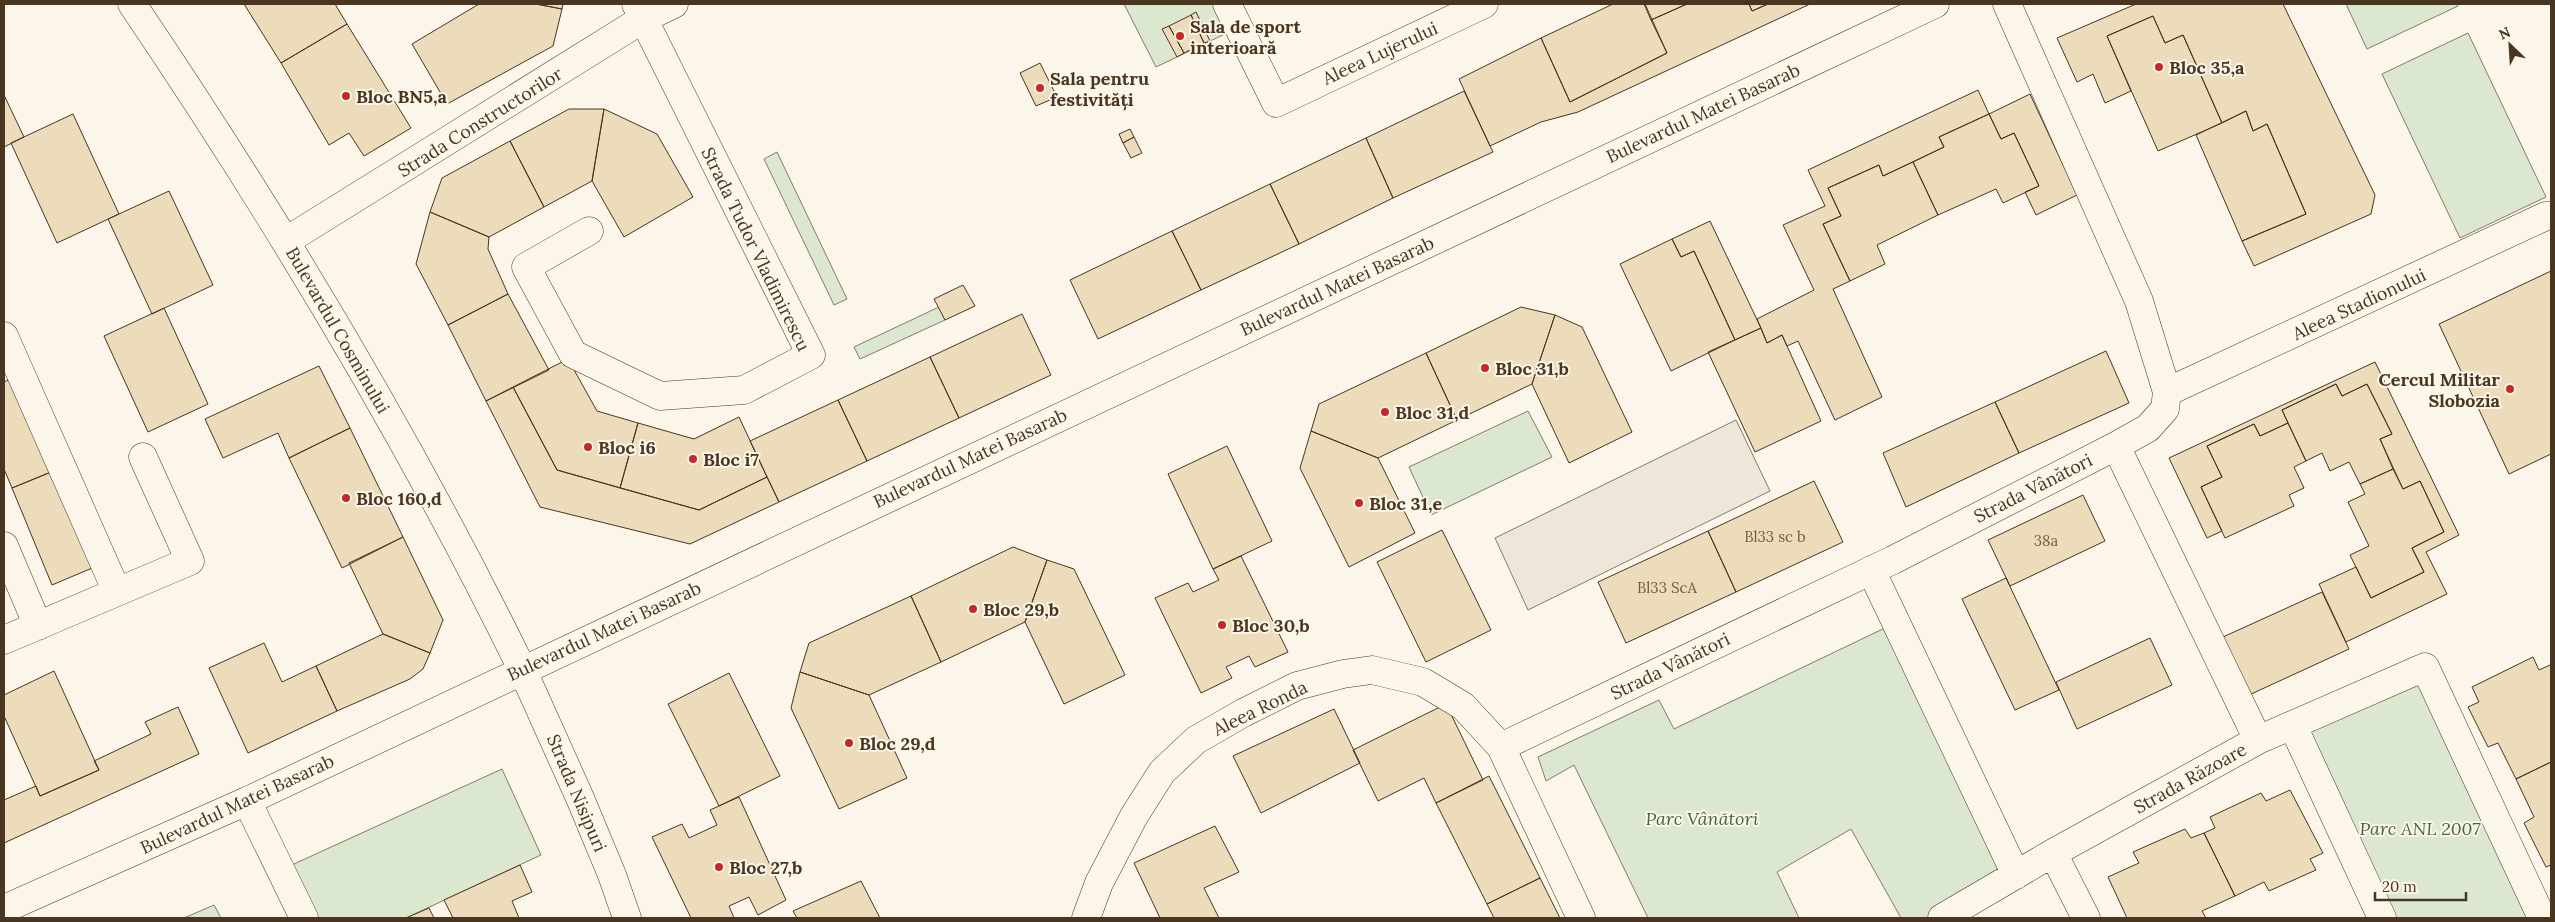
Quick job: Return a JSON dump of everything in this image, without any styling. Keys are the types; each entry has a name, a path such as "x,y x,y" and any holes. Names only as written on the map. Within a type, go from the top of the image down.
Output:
{"street":[{"name":"Bulevardul Cosminului","path":"132,4 286,241 363,371 458,543 522,669"},
{"name":"Strada Constructorilor","path":"286,241 640,11 674,4"},
{"name":"Aleea Lujerului","path":"1227,4 1276,102 1484,4"},
{"name":"Bulevardul Matei Basarab","path":"4,909 247,801 522,669 1935,4"},
{"path":"2007,4 2139,301 2167,392"},
{"name":"Strada Tudor Vladimirescu","path":"589,231 526,267 572,354 660,396 744,390 811,355 640,11"},
{"name":"Aleea Stadionului","path":"2167,392 2546,216 2551,216"},
{"path":"4,336 117,592"},
{"name":"Strada Vânători","path":"1501,747 1871,570 2116,446 2148,428 2165,410 2167,392"},
{"name":"Strada Răzoare","path":"1942,918 2053,853 2258,740 2116,446"},
{"path":"4,640 190,561 143,457"},
{"path":"4,546 38,626"},
{"path":"1871,570 2016,875"},
{"path":"2258,740 2425,667 2542,918"},
{"name":"Strada Nisipuri","path":"522,669 580,798 612,875 627,918"},
{"name":"Aleea Ronda","path":"1086,918 1099,883 1134,816 1162,772 1196,740 1297,686 1343,674 1372,670 1423,682 1463,706 1501,747 1582,918"},
{"path":"2293,726 2382,918"},
{"path":"247,801 304,918"},
{"path":"2053,853 2086,918"}],"green space":[{"name":"Sala de sport interioară","path":"1124,4 1213,4 1227,33 1156,67"},
{"path":"2346,4 2457,4 2458,6 2367,49"},
{"path":"2468,33 2546,197 2460,238 2382,74"},
{"path":"777,152 847,299 834,305 764,159"},
{"path":"939,307 945,320 860,359 854,347"},
{"path":"1528,411 1552,457 1431,515 1409,467"},
{"name":"Parc Vânători","path":"1887,627 2008,874 1927,918 1901,918 1851,829 1777,872 1799,918 1648,918 1574,765 1546,781 1538,757 1659,700 1674,729"},
{"name":"Parc ANL 2007","path":"2425,667 2542,918 2382,918 2293,726"},
{"path":"502,769 541,855 406,918 305,918 283,869"},
{"path":"214,905 221,918 184,918"}],"shaded area":[{"path":"1736,420 1770,491 1528,610 1495,538"}],"building":[{"path":"244,4 335,4 347,24 281,63"},
{"path":"479,4 536,4 562,9 553,46 447,104 412,44"},
{"path":"536,4 563,4 562,9"},
{"path":"1613,4 1645,4 1667,53 1570,102 1541,38"},
{"path":"1644,4 1687,4 1651,20"},
{"path":"1687,4 1749,4 1752,11 1768,4 1810,4 1578,112 1541,122 1490,146 1459,79 1541,38 1570,102 1667,53 1651,20"},
{"path":"1749,4 1768,4 1752,11"},
{"path":"2136,4 2283,4 2375,195 2371,214 2254,266 2242,241 2306,214 2267,124 2253,131 2246,111 2222,123 2183,35 2165,43 2153,16 2107,36 2131,91 2105,103 2093,74 2077,82 2057,38"},
{"path":"1196,12 1210,41 1204,43 1191,15"},
{"path":"1191,15 1204,43 1184,53 1169,26"},
{"name":"Bloc 35,a","path":"2153,16 2165,43 2183,35 2222,123 2158,151 2107,36"},
{"name":"Bloc BN5,a","path":"347,24 411,128 364,156 349,133 329,145 281,63"},
{"path":"1169,26 1184,53 1177,57 1162,29"},
{"name":"Sala pentru festivități","path":"1040,63 1057,97 1036,106 1020,73"},
{"path":"1978,90 1989,114 1939,137 1944,147 1883,176 1879,165 1828,188 1841,216 1823,224 1850,281 1833,289 1882,397 1835,420 1798,341 1787,346 1782,335 1767,343 1757,319 1814,290 1783,225 1825,206 1808,170"},
{"path":"1464,91 1493,152 1393,198 1366,138"},
{"path":"2030,94 2077,195 2036,215 2025,192 2039,186 2014,133 2001,139 1989,114"},
{"path":"4,95 24,137 4,147"},
{"path":"569,109 604,109 592,181 544,207 510,141"},
{"path":"604,109 657,134 693,197 624,237 592,181"},
{"path":"2246,111 2253,131 2267,124 2306,214 2242,241 2196,135"},
{"path":"73,114 119,214 57,243 11,143"},
{"path":"1989,114 2001,139 2014,133 2039,186 2003,203 1996,189 1938,215 1913,162 1944,147 1939,137"},
{"path":"1130,129 1134,137 1123,143 1119,134"},
{"path":"1134,137 1142,153 1131,158 1123,143"},
{"path":"1366,138 1393,198 1299,244 1270,184"},
{"path":"510,141 544,207 489,237 430,212 442,178"},
{"path":"1913,162 1938,215 1877,245 1885,264 1850,281 1823,224 1841,216 1828,188 1879,165 1883,176"},
{"path":"1270,184 1299,244 1201,290 1172,231"},
{"path":"169,191 213,285 152,314 108,219"},
{"path":"430,212 489,237 488,249 508,294 448,325 416,264"},
{"path":"1710,221 1761,328 1735,340 1694,251 1681,257 1672,239"},
{"path":"1172,231 1201,290 1098,339 1070,280"},
{"path":"1672,239 1681,257 1694,251 1735,340 1671,371 1620,264"},
{"name":"Cercul Militar Slobozia","path":"2551,271 2551,454 2509,474 2439,324"},
{"path":"963,285 975,306 945,320 934,299"},
{"path":"508,294 549,370 486,401 448,325"},
{"name":"Bloc 31,b","path":"1521,307 1555,315 1532,384 1457,420 1426,353"},
{"path":"164,308 208,404 148,432 104,336"},
{"path":"1022,314 1051,375 959,418 930,357"},
{"path":"1555,315 1582,327 1632,432 1569,463 1532,384"},
{"path":"1761,328 1767,343 1782,335 1821,421 1755,452 1708,352"},
{"path":"2106,351 2129,403 2019,453 1995,402"},
{"name":"Bloc 31,d","path":"1426,353 1457,420 1378,458 1311,431 1319,404"},
{"path":"930,357 959,418 867,461 838,400"},
{"name":"Bloc i6","path":"568,359 597,411 638,423 620,488 557,470 513,387"},
{"path":"2375,362 2459,535 2426,552 2447,594 2346,642 2319,584 2356,567 2371,598 2424,572 2412,548 2444,532 2420,481 2403,489 2380,439 2392,434 2367,384 2342,396 2336,384 2282,410 2288,423 2260,436 2254,424 2207,446 2222,477 2201,487 2222,531 2207,538 2169,458"},
{"path":"319,366 350,428 289,458 278,433 223,458 205,419"},
{"path":"17,376 56,470 12,488 4,469 4,382"},
{"path":"2336,384 2342,396 2367,384 2392,434 2380,439 2393,469 2360,484 2349,462 2330,471 2322,453 2306,461 2282,410"},
{"path":"513,387 557,470 699,510 767,477 779,502 690,544 540,507 486,401"},
{"path":"838,400 867,461 779,502 750,441"},
{"path":"1995,402 2019,453 1906,507 1883,453"},
{"name":"Bloc i7","path":"739,417 767,477 699,510 620,488 638,423 694,439"},
{"path":"2288,423 2306,461 2294,467 2304,488 2289,495 2294,506 2225,538 2201,487 2222,477 2207,446 2254,424 2260,436"},
{"name":"Bloc 160,d","path":"350,428 403,537 342,568 289,458"},
{"name":"Bloc 31,e","path":"1311,431 1378,458 1415,533 1349,567 1300,468"},
{"path":"1227,446 1272,541 1213,569 1168,474"},
{"path":"2393,469 2403,489 2420,481 2444,532 2412,548 2424,572 2371,598 2350,555 2369,546 2348,502 2365,494 2360,484"},
{"path":"56,470 97,566 52,585 12,488"},
{"path":"1814,481 1843,542 1736,592 1708,531"},
{"path":"2083,495 2105,541 2010,586 1988,540"},
{"path":"1442,530 1491,630 1426,662 1377,562"},
{"path":"1708,531 1736,592 1626,643 1598,582"},
{"path":"403,537 443,620 430,653 383,634 349,563"},
{"name":"Bloc 29,b","path":"1013,547 1047,560 1025,622 941,662 911,596"},
{"name":"Bloc 30,b","path":"1241,556 1288,652 1255,667 1249,656 1226,667 1232,678 1201,693 1155,598 1188,583 1193,592 1219,580 1213,569"},
{"path":"1047,560 1074,569 1125,675 1064,704 1025,622"},
{"path":"2006,578 2059,690 2015,710 1962,599"},
{"path":"2322,592 2349,649 2249,695 2223,637"},
{"path":"911,596 941,662 869,695 800,672 809,643"},
{"path":"383,634 430,653 423,669 410,679 337,711 316,666"},
{"path":"2150,638 2172,685 2077,729 2056,682"},
{"path":"264,643 282,682 316,666 337,711 248,753 209,668"},
{"path":"2533,657 2539,670 2550,665 2551,668 2551,762 2516,779 2498,743 2488,747 2468,707 2479,702 2472,687"},
{"path":"54,671 99,770 40,796 4,716 4,695"},
{"name":"Bloc 29,d","path":"800,672 869,695 907,778 839,809 791,708"},
{"path":"729,673 780,776 719,806 668,704"},
{"path":"1446,704 1483,780 1436,803 1424,778 1378,801 1353,750"},
{"path":"178,707 199,754 4,843 4,800 36,786 40,796 99,770 94,761 151,734 145,722"},
{"path":"1334,709 1360,763 1261,813 1233,756"},
{"path":"2551,762 2551,865 2546,867 2524,823 2534,817 2516,779"},
{"path":"1489,776 1540,878 1487,904 1436,803"},
{"path":"2290,790 2323,853 2310,859 2316,870 2269,891 2264,882 2235,896 2204,833 2215,828 2210,817 2261,793 2266,801"},
{"name":"Bloc 27,b","path":"739,797 786,900 758,915 749,897 729,906 734,918 691,918 652,837 682,824 689,838 717,825 710,810"},
{"path":"1215,826 1239,872 1204,888 1219,918 1160,918 1134,863"},
{"path":"2185,829 2191,838 2204,833 2235,896 2202,911 2206,918 2127,918 2108,877 2139,863 2133,852"},
{"path":"520,865 532,892 512,901 519,918 453,918 444,900"},
{"path":"1540,878 1560,918 1494,918 1487,904"},
{"path":"861,881 880,918 797,918 793,911"},
{"path":"429,908 434,918 406,918"}],"place":[{"name":"Sala de sport interioară","path":"1180,36"},
{"name":"Bloc 35,a","path":"2159,67"},
{"name":"Sala pentru festivități","path":"1040,88"},
{"name":"Bloc BN5,a","path":"346,96"},
{"name":"Bloc 31,b","path":"1485,368"},
{"name":"Cercul Militar Slobozia","path":"2510,389"},
{"name":"Bloc 31,d","path":"1385,412"},
{"name":"Bloc i6","path":"588,447"},
{"name":"Bloc i7","path":"693,459"},
{"name":"Bloc 160,d","path":"346,498"},
{"name":"Bloc 31,e","path":"1359,503"},
{"name":"Bloc 29,b","path":"973,609"},
{"name":"Bloc 30,b","path":"1222,625"},
{"name":"Bloc 29,d","path":"849,743"},
{"name":"Bloc 27,b","path":"719,867"}]}
